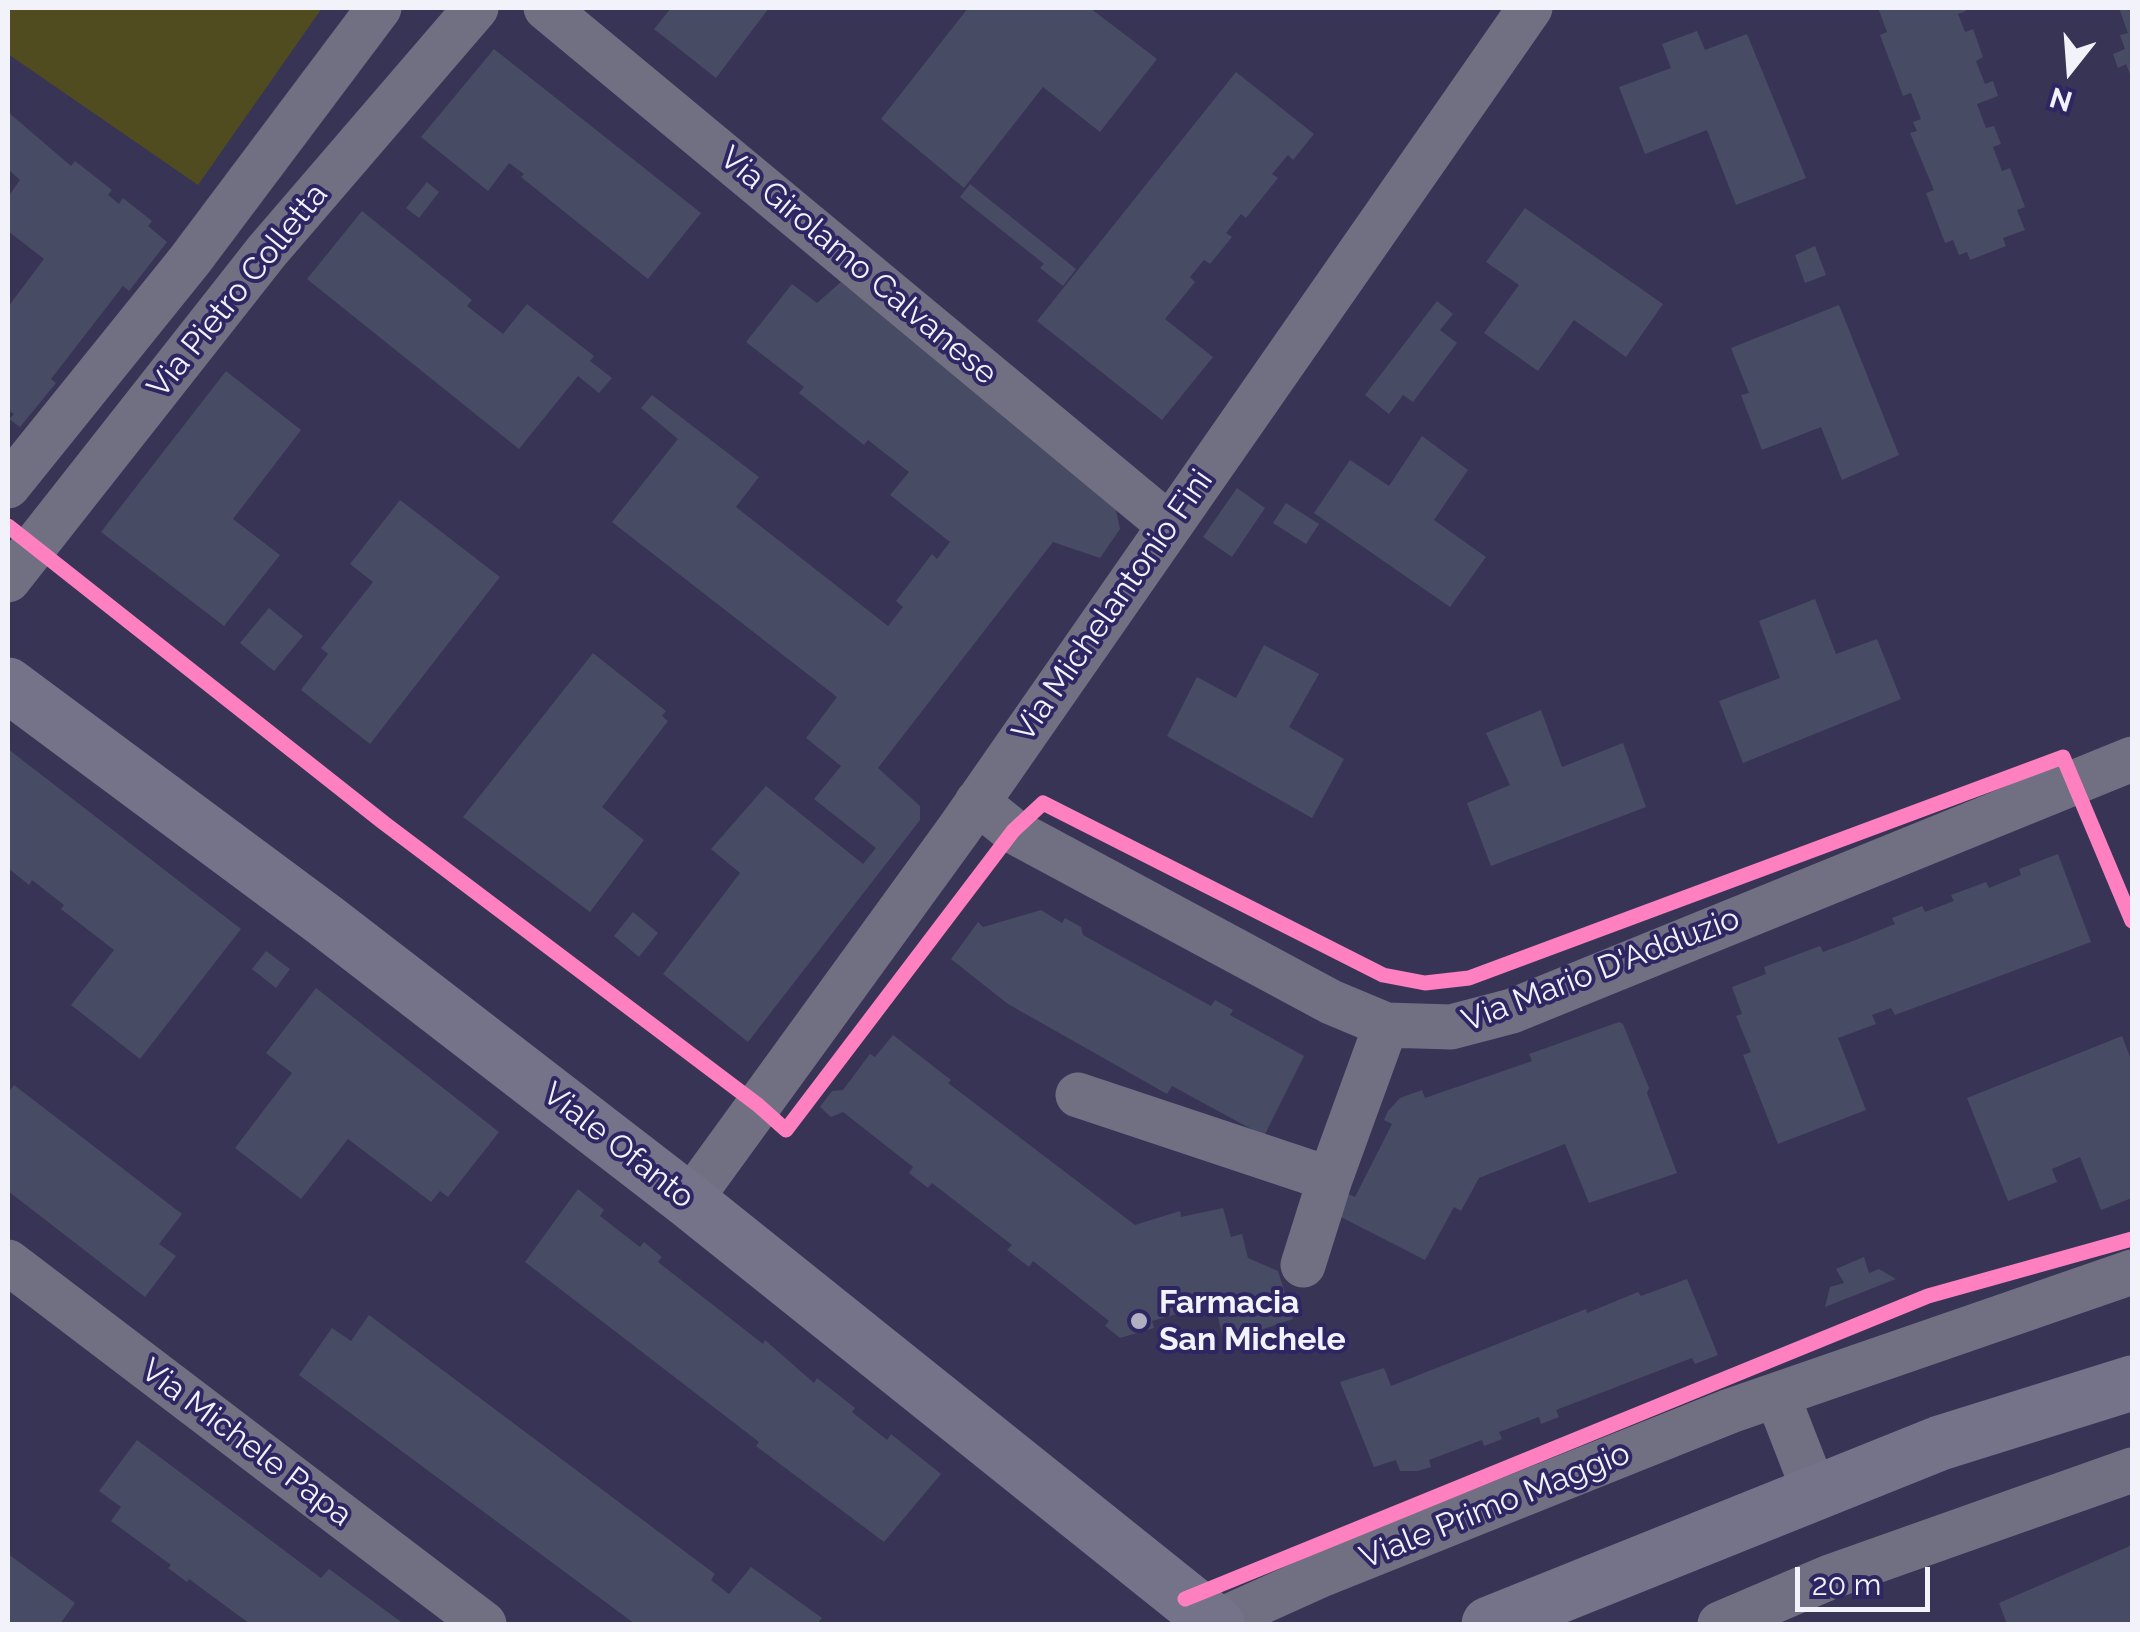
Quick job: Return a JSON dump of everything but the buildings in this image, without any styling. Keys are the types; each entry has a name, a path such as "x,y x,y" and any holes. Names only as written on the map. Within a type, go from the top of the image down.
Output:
{"main road":[{"name":"Viale Ofanto","path":"8,684 326,921 689,1201 1214,1624"},
{"path":"1488,1624 1940,1443 2132,1383"}],"street":[{"name":"Via Pietro Colletta","path":"8,486 190,260 380,8"},
{"name":"Via Pietro Colletta","path":"8,580 267,251 476,8"},
{"name":"Via Girolamo Calvanese","path":"546,8 1170,525"},
{"name":"Via Michelantonio Fini","path":"689,1201 977,802 1530,8"},
{"name":"Via Mario D'Adduzio","path":"977,802 1014,831 1332,1002 1386,1024 1451,1027 1512,1011 2132,759"},
{"path":"1304,1265 1330,1179 1386,1024"},
{"path":"1078,1095 1330,1179"},
{"name":"Via Michele Papa","path":"8,1262 484,1624"},
{"name":"Viale Primo Maggio","path":"1214,1624 1324,1574 1778,1395 2132,1272"},
{"path":"1778,1395 1814,1493"},
{"path":"1720,1624 1830,1577 2132,1470"}],"shaded area":[{"path":"8,8 322,8 198,185 8,54"}],"cycle path":[{"path":"8,526 384,823 786,1130 1013,831 1043,803 1383,975 1425,983 1469,978 2063,757 2132,921"},
{"path":"1185,1599 1928,1296 2132,1239"}],"place":[{"name":"Farmacia San Michele","path":"1139,1321"}]}
